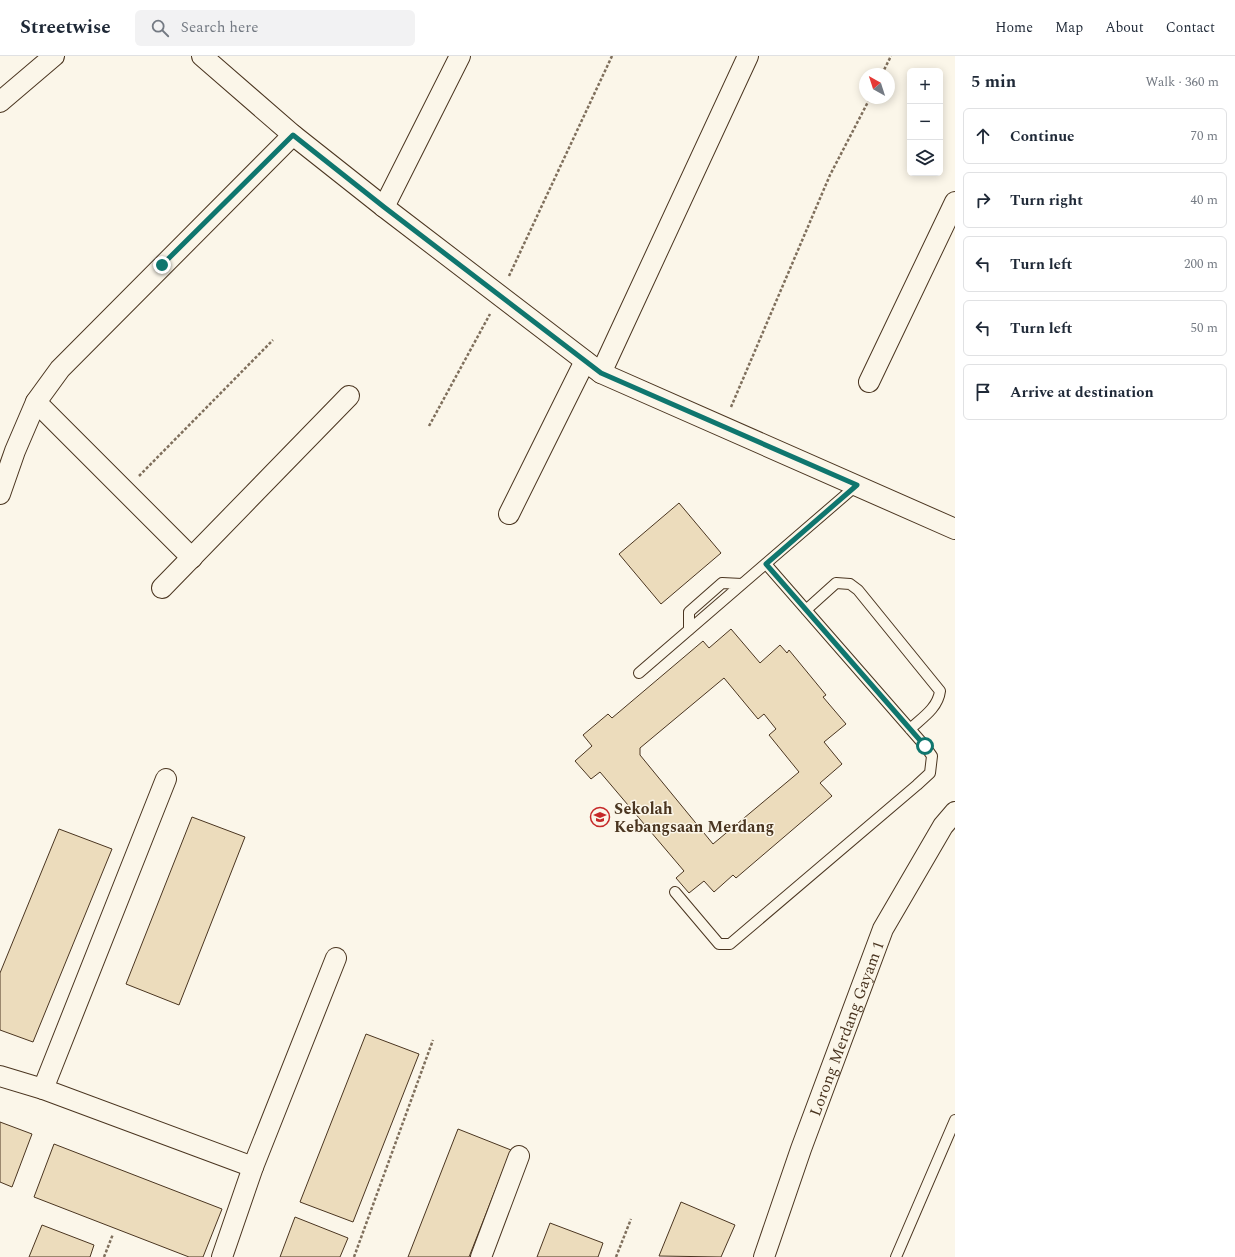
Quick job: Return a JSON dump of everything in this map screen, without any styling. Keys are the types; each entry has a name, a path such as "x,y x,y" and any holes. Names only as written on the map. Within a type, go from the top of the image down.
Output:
{"street":[{"path":"0,102 54,56"},
{"path":"384,207 460,56"},
{"path":"509,514 593,367 748,56"},
{"path":"203,57 293,135 384,207 593,367 955,529"},
{"path":"0,494 15,451 36,402 60,369 293,135"},
{"path":"869,382 955,202"},
{"path":"162,588 349,396"},
{"path":"36,402 192,558"},
{"path":"43,1089 166,779"},
{"name":"Lorong Merdang Gayam 1","path":"764,1257 801,1149 883,929 943,826 955,812"},
{"path":"222,1257 253,1167 336,958"},
{"path":"0,1076 43,1089 253,1167"},
{"path":"481,1257 519,1156"}],"lane":[{"path":"639,673 857,485"},
{"path":"675,892 719,944 730,944 930,773 932,756 766,564"},
{"path":"689,630 689,612 722,583 742,584"},
{"path":"806,610 836,583 850,584 858,590 940,691 939,699 932,710 910,729"},
{"path":"896,1257 951,1140 955,1120"}],"path":[{"path":"429,426 500,296 612,56"},
{"path":"885,68 891,56"},
{"path":"723,426 830,175 867,104"},
{"path":"125,490 273,340"},
{"path":"354,1257 433,1040"},
{"path":"616,1257 630,1219"},
{"path":"104,1257 113,1234"}],"building":[{"path":"679,503 721,553 661,604 619,554"},
{"path":"731,629 760,663 780,645 787,653 789,650 826,695 823,697 846,724 824,742 842,764 820,783 832,796 736,878 733,875 714,892 704,881 689,893 676,878 684,871 600,772 591,779 575,761 592,746 583,735 608,714 612,718 703,641 709,648","holes":["724,678 758,719 764,714 776,729 769,735 799,772 713,844 640,755 640,748"]},
{"path":"192,817 245,837 179,1005 126,984"},
{"path":"59,829 112,849 33,1042 0,1030 0,973"},
{"path":"366,1034 419,1054 353,1222 300,1202"},
{"path":"0,1122 32,1134 12,1187 0,1182"},
{"path":"458,1129 511,1150 469,1257 408,1257"},
{"path":"54,1144 222,1209 203,1257 189,1257 34,1197"},
{"path":"681,1202 735,1225 721,1257 659,1256"},
{"path":"295,1217 348,1238 340,1257 280,1257"},
{"path":"550,1223 603,1243 598,1257 537,1257"},
{"path":"42,1225 94,1245 90,1257 29,1257"}],"place":[{"name":"Sekolah Kebangsaan Merdang","path":"600,817"}],"route":[{"path":"162,265 293,135 384,207 601,373 857,485 766,564 925,746"}]}
